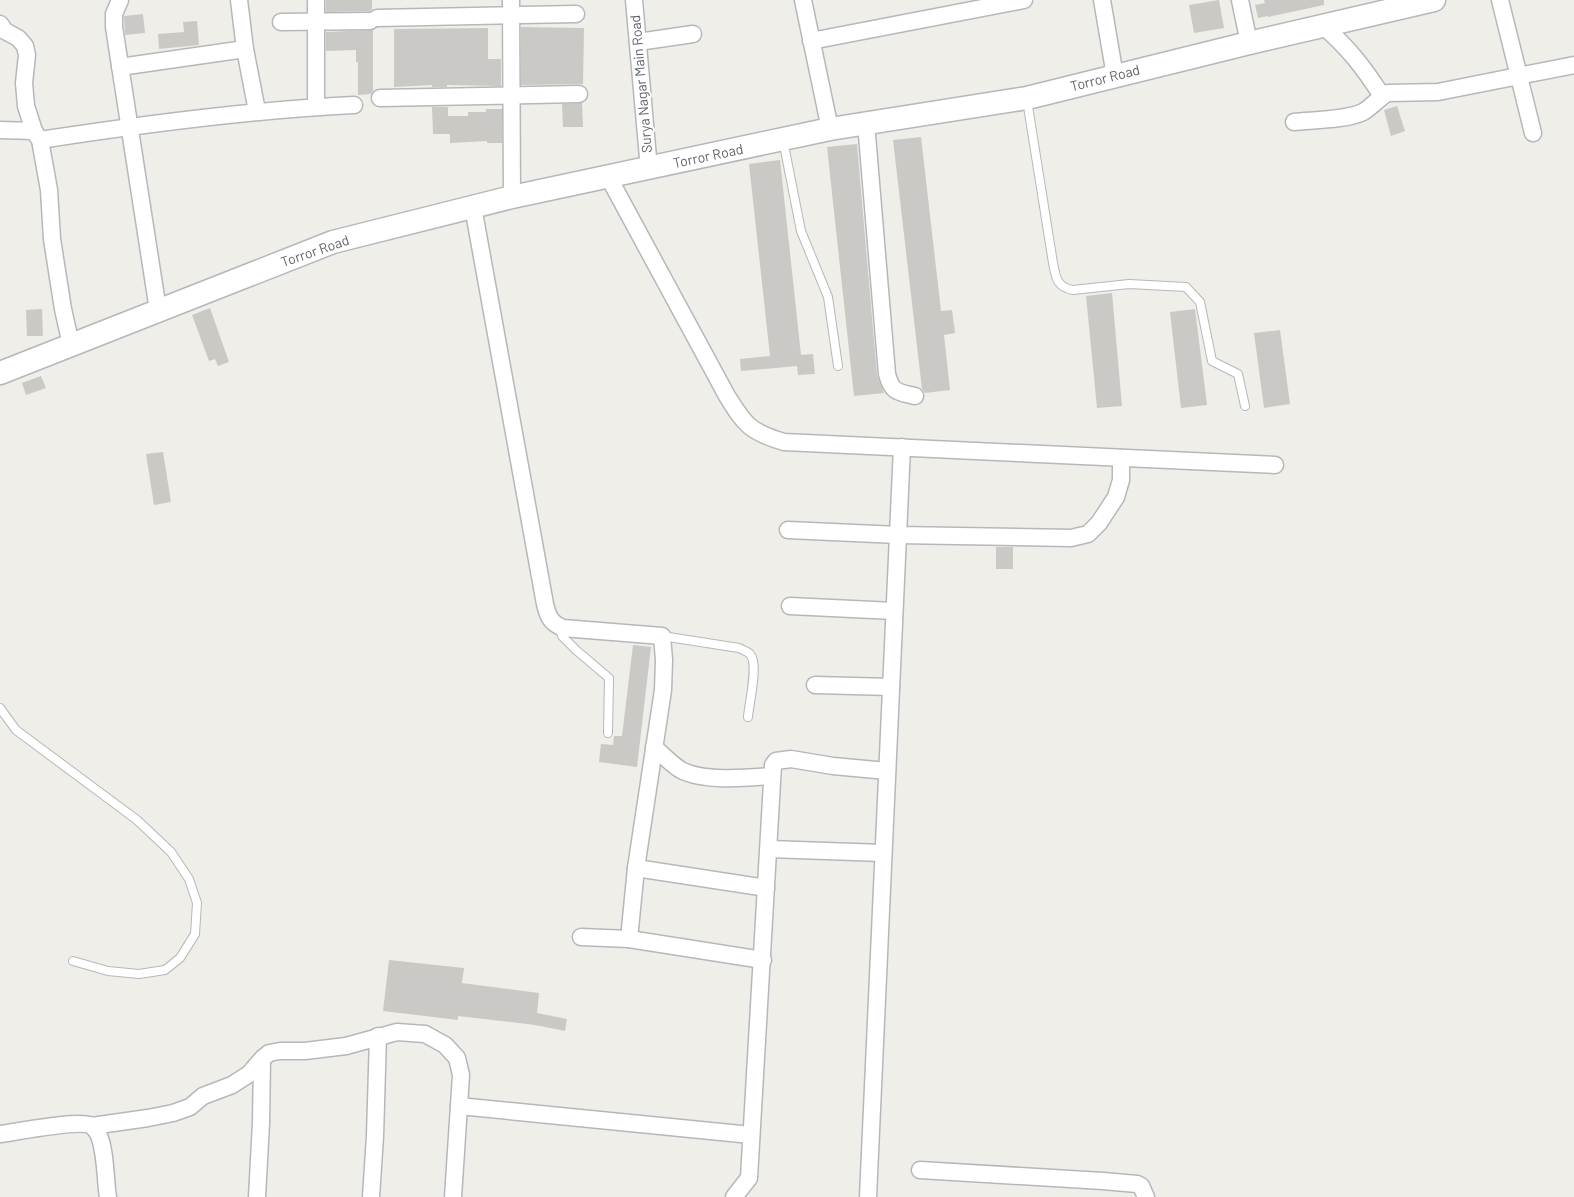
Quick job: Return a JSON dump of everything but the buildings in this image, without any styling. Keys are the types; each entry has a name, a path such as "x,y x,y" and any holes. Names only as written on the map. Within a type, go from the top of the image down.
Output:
{"street":[{"path":"120,0 114,14 114,27 158,310"},
{"path":"239,0 245,49 257,111"},
{"path":"316,0 316,106"},
{"name":"Surya Nagar Main Road","path":"634,0 649,168"},
{"path":"803,0 830,130"},
{"path":"812,41 1024,0"},
{"path":"1102,0 1115,76"},
{"path":"1240,0 1249,43"},
{"name":"Torror Road","path":"0,373 333,242 512,197 830,130 1027,98 1249,43 1434,0"},
{"path":"1500,0 1533,133"},
{"path":"511,8 512,197"},
{"path":"281,22 374,19 511,8 576,14"},
{"path":"0,24 5,31 18,38 25,46 27,54 24,83 26,106 37,135 49,190 52,240 71,345"},
{"path":"1323,26 1342,42 1362,65 1382,96"},
{"path":"638,42 693,34"},
{"path":"120,67 245,49"},
{"path":"1294,122 1354,116 1388,93 1438,92 1574,65"},
{"path":"380,98 579,94"},
{"path":"0,130 37,135 257,111 354,104"},
{"path":"866,123 887,374 890,385 896,392 915,396"},
{"path":"609,178 727,396 749,427 762,436 784,442 1275,464"},
{"path":"473,207 549,618 559,627 575,630 662,636 664,660 663,690 636,868 629,939"},
{"path":"868,1197 902,448"},
{"path":"788,530 898,536 1071,538 1088,534 1099,523 1116,496 1121,480 1121,458"},
{"path":"790,606 894,610"},
{"path":"815,685 891,687"},
{"path":"654,747 682,771 700,776 741,779 771,776"},
{"path":"734,1197 749,1178 773,765 776,761 791,760 887,771"},
{"path":"769,849 883,853"},
{"path":"636,868 766,888"},
{"path":"581,937 629,939 762,960"},
{"path":"0,1134 82,1124 92,1126 148,1118 182,1110 204,1096 232,1085 249,1074 270,1053 346,1046 397,1032 425,1034 445,1045 457,1058 461,1075 453,1197"},
{"path":"371,1197 378,1036"},
{"path":"258,1197 262,1059"},
{"path":"458,1106 751,1135"},
{"path":"92,1126 98,1133 102,1146 108,1197"},
{"path":"920,1170 1103,1180 1136,1184 1141,1186 1146,1197"}],"lane":[{"path":"1027,98 1053,263 1058,282 1065,288 1073,290 1129,284 1186,287 1200,302 1212,361 1238,374 1245,406"},
{"path":"783,140 802,231 828,297 838,366"},
{"path":"559,627 562,636 609,678 608,733"},
{"path":"662,636 740,648 749,653 753,659 754,670 748,717"},
{"path":"0,708 16,730 47,755 87,782 137,820 171,852 189,879 197,903 195,934 180,958 165,970 139,974 108,971 73,962"}]}
